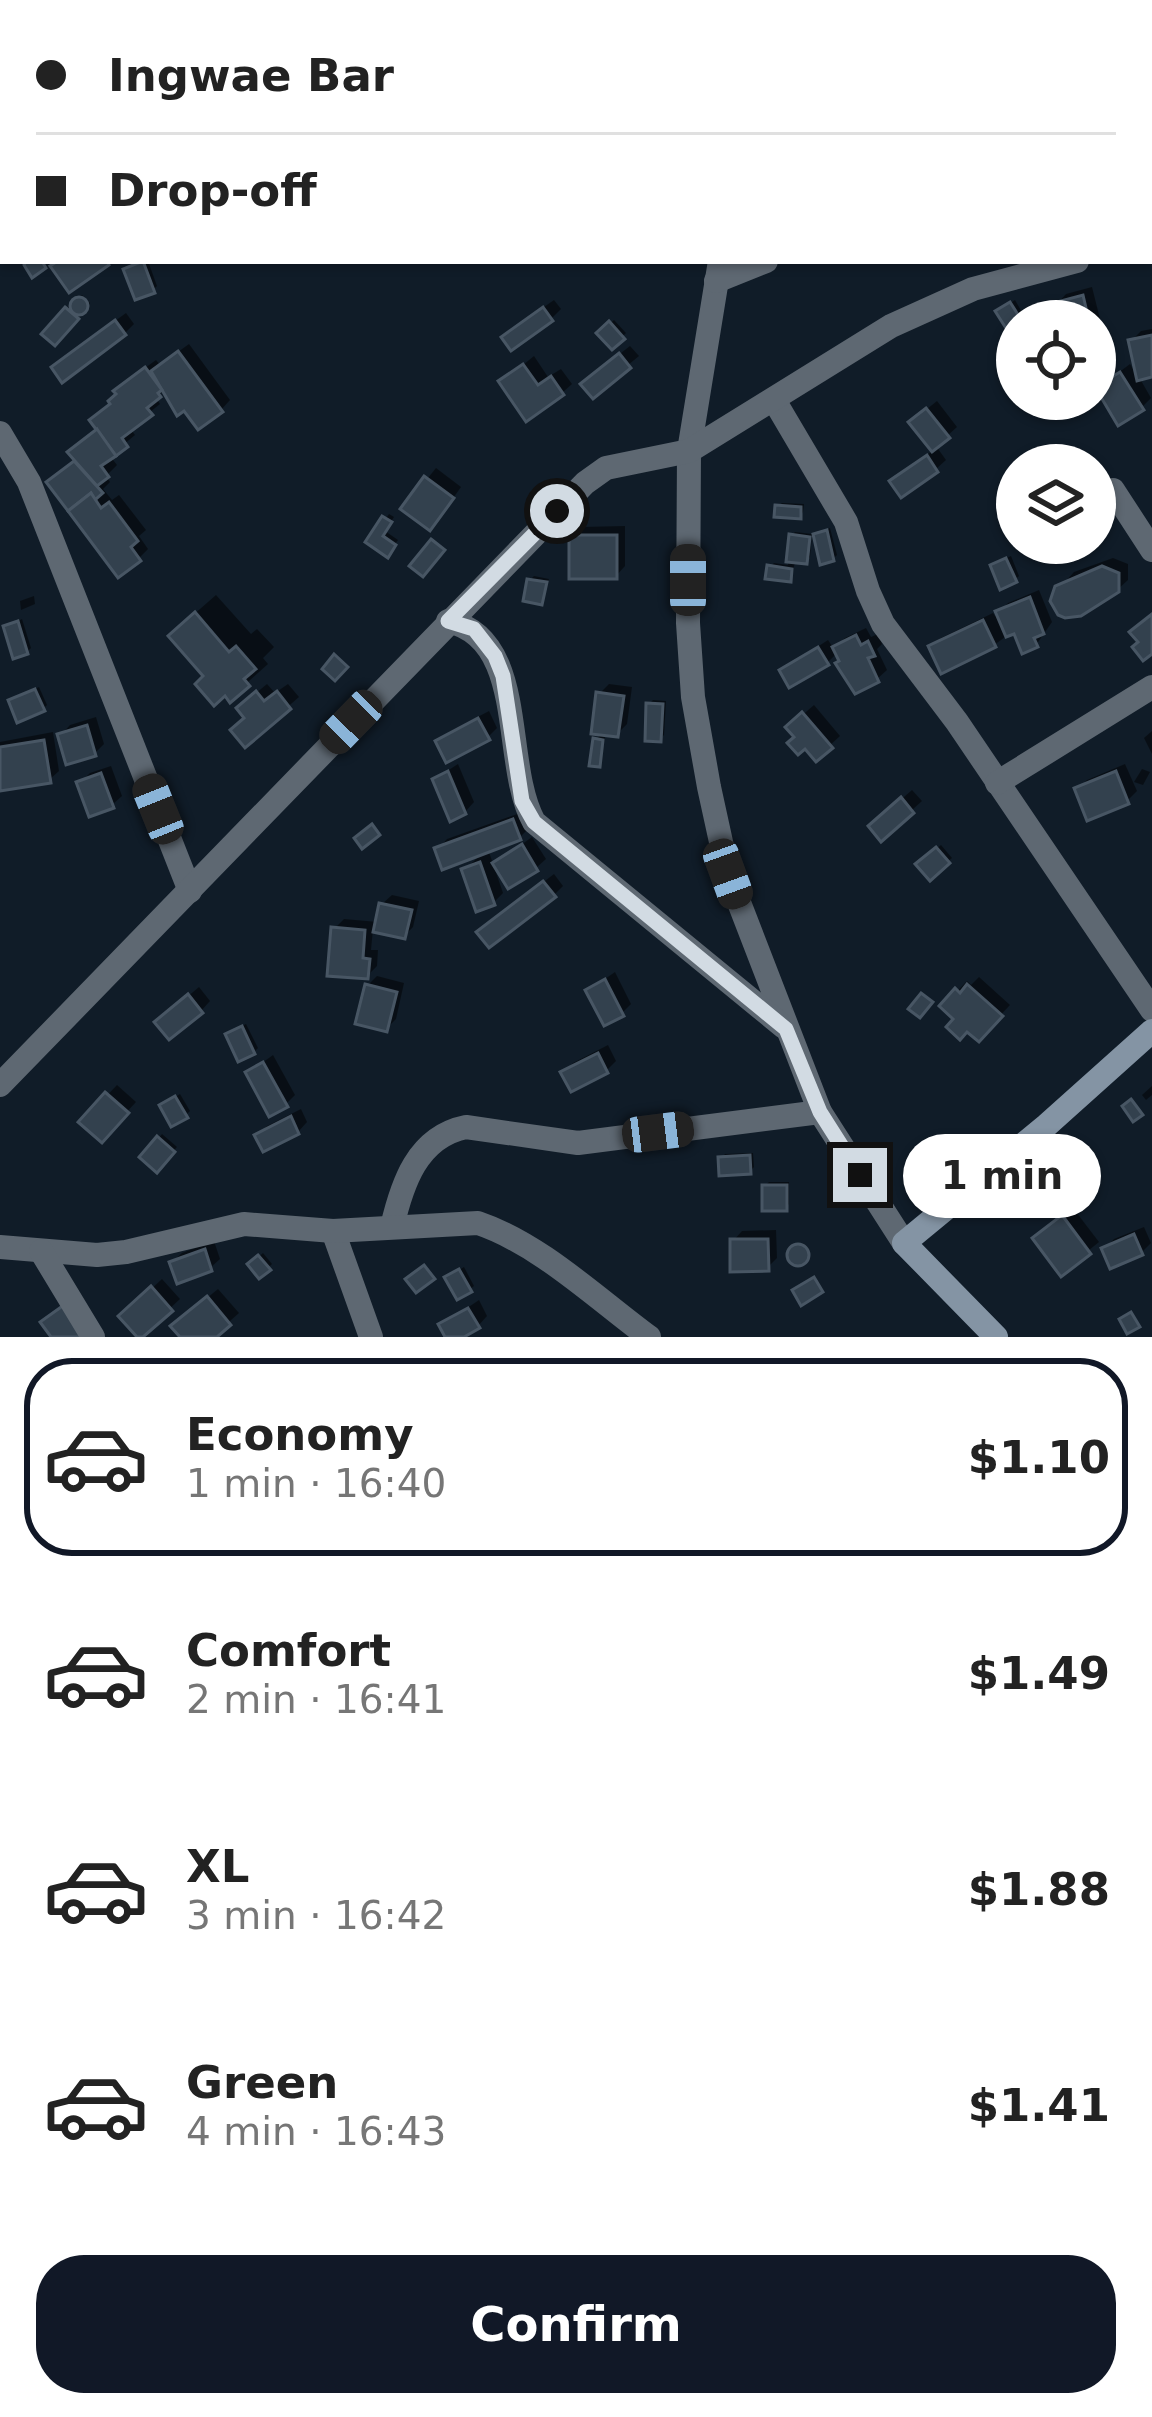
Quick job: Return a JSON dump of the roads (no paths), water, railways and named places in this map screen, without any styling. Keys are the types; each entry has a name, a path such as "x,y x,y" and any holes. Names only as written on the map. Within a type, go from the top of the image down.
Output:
{"street":[{"path":"752,264 718,271 689,451 688,623 693,697 728,874 820,1112 904,1243 996,1337"},
{"path":"0,1084 585,483 606,468 689,451 891,326 973,289 1066,264"},
{"path":"774,400 846,522 883,624 957,722 1152,1010"},
{"path":"0,433 29,482 190,891"},
{"path":"1116,495 1152,550"},
{"path":"448,621 479,634 503,676 522,801 534,822 786,1029"},
{"path":"997,783 1152,687"},
{"path":"904,1243 1152,1031"},
{"path":"392,1227 402,1186 414,1162 442,1136 466,1127 578,1143 820,1112"},
{"path":"0,1247 98,1255 244,1224 333,1231 478,1222 498,1229 649,1337"},
{"path":"333,1231 370,1337"},
{"path":"41,1251 93,1337"}]}
